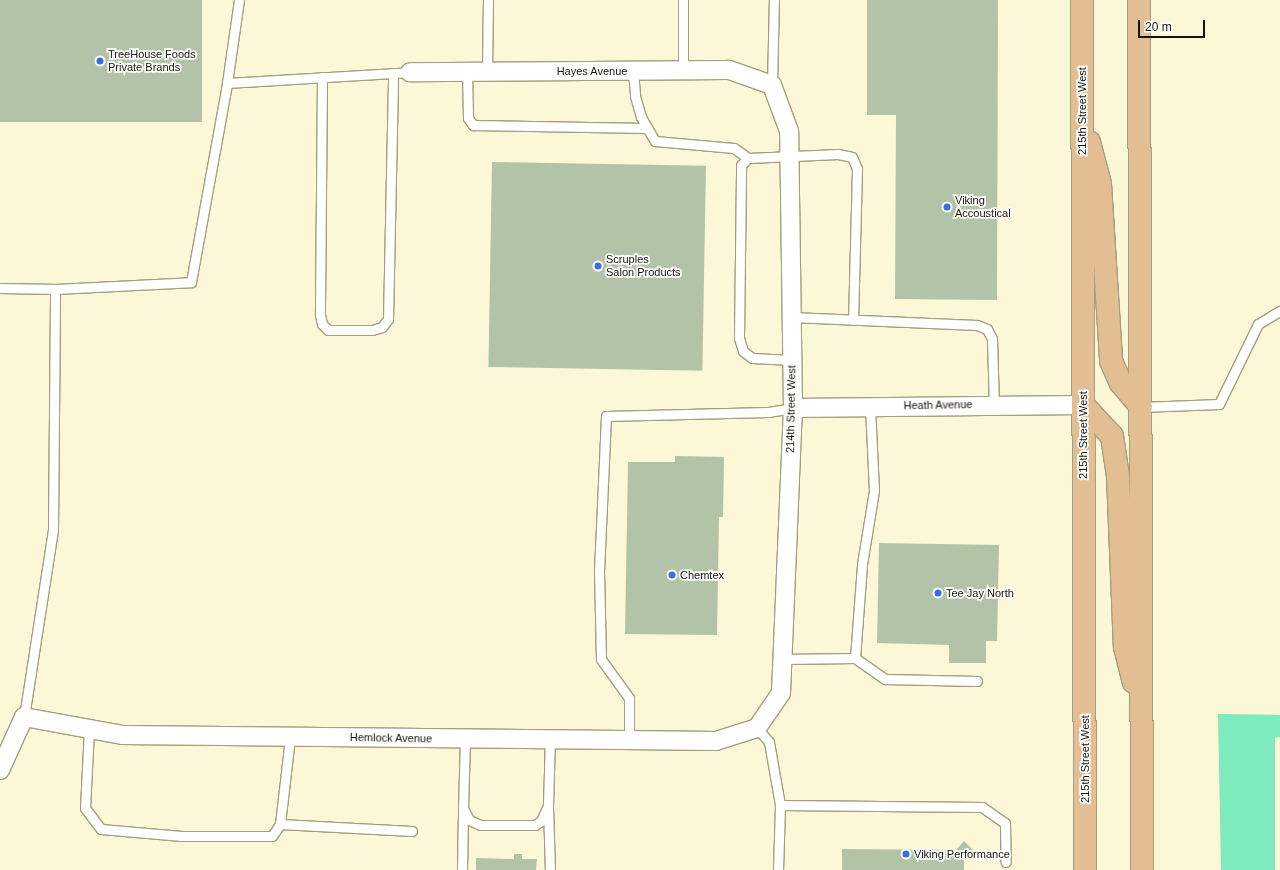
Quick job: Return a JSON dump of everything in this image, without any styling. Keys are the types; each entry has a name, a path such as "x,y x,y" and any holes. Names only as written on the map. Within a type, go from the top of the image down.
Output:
{"main road":[{"name":"215th Street West","path":"1082,0 1082,405 1085,870"},
{"path":"1139,0 1142,870"},
{"path":"1081,112 1100,184 1111,361 1121,383 1141,407"},
{"path":"1082,405 1112,436 1118,476 1125,647 1142,714"}],"street":[{"name":"Hayes Avenue","path":"402,72 729,70 772,85"},
{"name":"214th Street West","path":"757,728 781,693 793,408 789,131 772,85"},
{"name":"Heath Avenue","path":"793,408 994,404 1082,405"},
{"name":"Hemlock Avenue","path":"24,717 123,735 716,741 757,728"},
{"path":"0,770 24,717"}],"lane":[{"path":"0,288 55,289 191,282 227,83 239,0"},
{"path":"487,71 488,0"},
{"path":"683,0 683,70"},
{"path":"772,85 774,0"},
{"path":"467,71 468,118 473,125 647,128"},
{"path":"634,71 635,96 641,118 655,141 734,148 748,158 838,154 852,157 857,169 853,320"},
{"path":"227,83 322,77 402,72 388,318 382,327 372,330 328,330 322,324 320,315 322,77"},
{"path":"748,158 741,165 739,338 743,351 752,358 792,360"},
{"path":"24,717 53,529 55,289"},
{"path":"1141,407 1219,404 1258,324 1280,311"},
{"path":"791,317 977,325 987,329 992,339 994,404"},
{"path":"855,658 862,564 874,491 870,406"},
{"path":"629,740 629,698 601,659 599,571 606,416 768,412 793,408"},
{"path":"783,659 855,658 885,679 977,681"},
{"path":"757,728 769,742 780,805 778,870"},
{"path":"89,729 85,808 101,829 182,836 272,836 280,824 290,737"},
{"path":"462,870 465,738"},
{"path":"550,739 548,805 550,870"},
{"path":"463,808 469,820 481,825 535,825 541,821 548,805"},
{"path":"780,805 982,807 1005,823 1006,862"},
{"path":"280,824 412,830"}],"shaded area":[{"path":"1218,714 1280,715 1280,737 1275,738 1275,870 1221,870"}],"building":[{"name":"TreeHouse Foods Private Brands","path":"0,0 202,0 202,122 0,122"},
{"name":"Viking Accoustical","path":"867,0 998,0 997,300 895,299 896,115 867,115"},
{"name":"Scruples Salon Products","path":"492,162 706,166 702,371 488,367"},
{"name":"Chemtex","path":"675,456 724,457 723,517 719,517 717,635 625,634 628,462 675,462"},
{"name":"Tee Jay North","path":"879,543 999,545 997,641 986,641 986,663 949,663 949,645 877,643"},
{"name":"Viking Performance","path":"964,841 974,851 964,858 964,870 842,870 842,849 956,850"},
{"path":"514,854 522,854 522,859 537,859 536,870 476,870 476,858 514,859"}],"place":[{"name":"TreeHouse Foods Private Brands","path":"100,61"},
{"name":"Viking Accoustical","path":"947,207"},
{"name":"Scruples Salon Products","path":"598,266"},
{"name":"Chemtex","path":"672,575"},
{"name":"Tee Jay North","path":"938,593"},
{"name":"Viking Performance","path":"906,854"}]}
